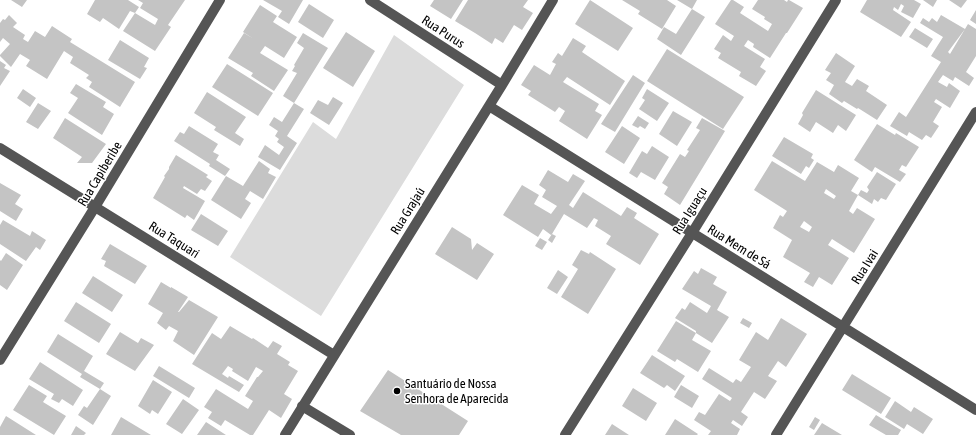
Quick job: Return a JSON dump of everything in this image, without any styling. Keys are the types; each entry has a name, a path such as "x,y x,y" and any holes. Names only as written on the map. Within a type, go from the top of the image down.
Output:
{"street":[{"name":"Rua Capiberibe","path":"0,360 95,207 220,0"},
{"name":"Rua Purus","path":"370,0 502,85"},
{"name":"Rua Grajaú","path":"285,435 553,0"},
{"name":"Rua Iguaçu","path":"565,435 836,0"},
{"name":"Rua Mem de Sá","path":"489,106 976,410"},
{"name":"Rua Ivai","path":"776,435 976,112"},
{"name":"Rua Taquari","path":"0,148 334,355"},
{"path":"302,406 350,435"}],"shaded area":[{"path":"394,35 464,85 321,316 230,257 313,122 336,139"}],"building":[{"path":"11,0 27,0 22,7"},
{"path":"95,0 128,0 139,7 135,13 130,11 119,29 103,18 100,22 87,14"},
{"path":"138,0 185,0 168,25 171,27 155,51 123,31 135,13 155,25 158,19 140,8 143,3"},
{"path":"263,0 303,0 289,24 278,17 282,11"},
{"path":"434,0 463,0 451,19 430,6"},
{"path":"468,0 528,0 523,7 533,13 522,30 514,25 503,43 495,38 492,44 455,21"},
{"path":"590,0 633,28 618,51 575,24"},
{"path":"622,0 667,0 676,6 662,29 638,14 640,11"},
{"path":"677,0 697,0 692,9"},
{"path":"731,0 744,7 740,13 768,31 772,24 764,19 765,17 752,9 758,0 784,0 787,2 789,0 803,8 770,58 753,47 754,44 748,40 744,46 765,59 760,67 766,71 756,86 739,76 741,72 718,58 721,53 714,49 723,35 731,41 734,36 715,24"},
{"path":"867,0 914,0 921,4 913,18 901,12 904,6 901,4 898,10 894,7 893,10 911,22 901,37 860,12"},
{"path":"923,0 937,0 933,7"},
{"path":"949,0 967,0 961,8"},
{"path":"309,4 334,20 323,38 298,22"},
{"path":"260,5 277,16 273,22 297,37 284,58 265,46 260,53 288,70 274,91 251,76 253,73 228,58 244,33 254,39 243,32"},
{"path":"692,9 705,17 681,55 657,39 664,27 676,34"},
{"path":"976,10 976,24 970,20"},
{"path":"9,15 17,23 13,27 25,35 23,39 28,42 35,31 45,37 52,26 72,39 70,42 135,82 120,107 89,87 92,82 86,78 89,75 70,63 73,57 64,51 47,79 26,66 30,60 20,54 11,67 0,56 10,44 3,38 0,42 0,23"},
{"path":"941,15 965,29 968,24 976,29 976,56 966,72 974,78 969,86 955,77 953,81 943,75 938,82 947,87 949,83 960,91 950,108 936,99 934,102 942,107 933,122 939,126 931,138 926,135 922,140 909,132 907,136 890,126 899,112 906,117 941,62 931,56 943,37 920,23 923,18 929,22 932,18 937,22","holes":["965,29 950,54 948,52"]},
{"path":"915,28 933,39 927,48 909,37"},
{"path":"346,32 375,51 353,87 323,68"},
{"path":"303,33 328,48 294,103 283,96 297,73 292,71 304,48 297,43"},
{"path":"573,38 586,46 582,52 625,81 610,105 567,77 563,82 599,104 595,111 602,115 587,139 559,121 565,111 559,107 555,112 528,95 531,91 521,85 534,65 550,75 556,64 552,62 558,53 562,56"},
{"path":"120,40 149,58 144,67 147,68 140,79 108,60"},
{"path":"667,49 744,97 723,129 647,81"},
{"path":"836,53 855,66 845,82 852,86 857,79 869,86 866,91 887,105 877,120 844,101 842,103 829,94 834,85 826,80 831,73 825,70"},
{"path":"0,61 6,65 4,68 10,71 0,86"},
{"path":"227,64 273,93 258,116 212,87"},
{"path":"633,75 645,83 615,132 601,124"},
{"path":"76,84 106,102 103,107 114,114 102,135 68,113 78,98 70,93"},
{"path":"23,89 36,98 30,107 17,98"},
{"path":"647,89 669,103 657,121 639,109 645,100 642,98"},
{"path":"816,90 856,115 846,131 838,125 833,133 816,122 810,132 798,124 803,115 802,113"},
{"path":"207,92 246,117 235,133 244,139 240,146 214,130 216,127 194,113"},
{"path":"333,97 343,103 329,125 310,113 318,100 328,105"},
{"path":"38,103 51,111 38,129 26,122"},
{"path":"294,103 304,109 287,136 297,143 280,170 258,157 265,145 279,155 284,147 277,142 279,139 275,136 278,131 269,125 274,117 282,122"},
{"path":"673,111 692,122 677,146 659,134"},
{"path":"638,116 649,123 645,129 640,126 638,128 632,125"},
{"path":"65,118 106,144 92,163 77,163 82,157 53,138"},
{"path":"702,118 725,131 680,205 664,194 668,187 662,183 680,154 685,157 689,151 687,150 700,130 696,128"},
{"path":"877,124 895,135 896,133 919,147 906,167 902,165 899,170 906,174 900,182 875,167 872,172 854,160"},
{"path":"189,126 218,144 213,152 219,155 216,160 230,169 225,176 209,166 210,164 174,141 180,132 184,134"},
{"path":"622,126 640,138 624,164 605,152"},
{"path":"784,137 813,154 811,158 814,160 809,168 806,166 801,174 772,156"},
{"path":"652,146 669,157 655,180 641,172 637,178 629,173 642,151 647,154"},
{"path":"176,155 208,175 206,177 212,181 205,191 201,189 197,194 184,186 183,188 205,201 194,220 187,215 185,218 153,198"},
{"path":"259,161 270,169 268,173 276,177 263,199 250,191 245,199 251,203 241,219 211,200 226,176 243,186"},
{"path":"772,161 805,181 817,162 834,172 838,165 859,178 851,191 858,195 849,211 853,214 857,208 875,219 854,253 832,239 828,245 849,258 832,285 819,277 813,287 804,282 810,273 783,257 792,240 773,228 780,215 783,217 787,211 754,190","holes":["826,189 836,196 834,199 824,193","804,221 812,227 809,232 800,227"]},
{"path":"548,170 568,182 573,174 585,181 569,205 573,208 583,192 621,216 627,207 637,213 634,218 659,234 640,265 606,244 611,236 595,226 598,220 594,218 587,228 564,214 551,235 543,229 538,237 503,215 522,185 539,195 534,204 551,214 557,206 542,197 546,190 539,185"},
{"path":"877,172 896,184 886,200 881,198 878,202 874,199 872,204 858,195 861,190 867,193 869,190 867,187"},
{"path":"0,183 21,195 15,204 23,209 16,221 0,211"},
{"path":"201,214 228,231 218,246 191,230"},
{"path":"3,220 30,236 32,231 46,240 40,250 36,247 26,261 0,244 0,225"},
{"path":"452,227 471,239 472,250 477,243 494,254 477,280 435,254"},
{"path":"552,234 556,236 552,243 548,240"},
{"path":"540,238 547,242 542,250 535,246"},
{"path":"110,244 147,266 135,284 104,266 106,261 101,259"},
{"path":"581,250 589,254 590,252 616,269 588,314 561,297 578,269 572,265"},
{"path":"6,253 23,265 7,290 0,285 0,260 1,261"},
{"path":"701,268 717,277 713,284 727,292 717,310 729,317 712,343 675,318 682,308 685,310 690,302 707,313 711,306 682,289 694,271 698,274"},
{"path":"558,270 568,277 557,294 547,288"},
{"path":"93,276 123,295 112,312 82,293"},
{"path":"161,282 188,297 178,312 189,300 218,317 194,355 173,341 178,331 169,326 166,330 157,323 163,313 148,304"},
{"path":"76,302 111,324 99,343 64,321"},
{"path":"743,318 752,323 749,328 740,323"},
{"path":"781,318 807,334 786,367 778,361 768,376 777,381 765,399 754,392 741,412 748,417 742,426 733,420 731,423 740,429 737,435 708,435 711,431 694,420 699,412 705,415 719,394 730,401 732,398 702,379 709,368 733,383 736,379 741,382 751,367 739,360 756,332 768,340"},
{"path":"676,321 696,333 692,340 711,351 698,372 677,359 675,362 657,351"},
{"path":"230,326 268,348 273,341 282,346 277,354 290,362 288,365 298,371 284,394 292,399 281,418 269,410 253,435 250,435 225,420 221,426 208,418 212,412 204,407 216,389 248,409 253,401 245,396 257,377 263,371 256,367 248,381 232,371 233,369 228,366 222,374 228,378 229,376 244,385 239,392 192,364 212,333 221,339"},
{"path":"120,332 138,343 141,338 154,345 135,371 106,354"},
{"path":"58,334 93,356 84,371 104,383 100,389 80,377 82,374 47,352"},
{"path":"652,355 685,376 675,391 667,385 664,388 640,373"},
{"path":"40,362 83,390 73,406 62,399 59,403 51,399 54,394 29,379"},
{"path":"159,366 195,388 189,398 153,376"},
{"name":"Santuário de Nossa Senhora de Aparecida","path":"388,370 468,421 459,435 401,435 360,411"},
{"path":"852,374 891,398 881,414 842,390"},
{"path":"153,380 172,392 158,414 152,410 150,414 138,406"},
{"path":"29,385 47,396 43,402 66,416 54,435 13,410"},
{"path":"681,385 699,396 692,408 674,397"},
{"path":"633,388 657,403 646,421 622,406"},
{"path":"100,389 111,396 93,425 78,415 84,406 87,408"},
{"path":"183,399 199,410 182,434 166,424"},
{"path":"895,401 911,412 914,407 933,419 923,434 907,424 904,429 885,417"},
{"path":"876,415 901,430 898,435 886,435 869,425"},
{"path":"6,416 36,435 0,435 0,427"},
{"path":"121,417 151,435 111,435"},
{"path":"815,417 820,420 814,430 809,427"},
{"path":"675,419 698,434 665,435"},
{"path":"206,422 226,435 197,435"},
{"path":"822,423 842,435 814,435"},
{"path":"612,424 629,435 605,435"},
{"path":"76,426 86,433 84,435 71,435"}],"place":[{"name":"Santuário de Nossa Senhora de Aparecida","path":"397,391"}]}
